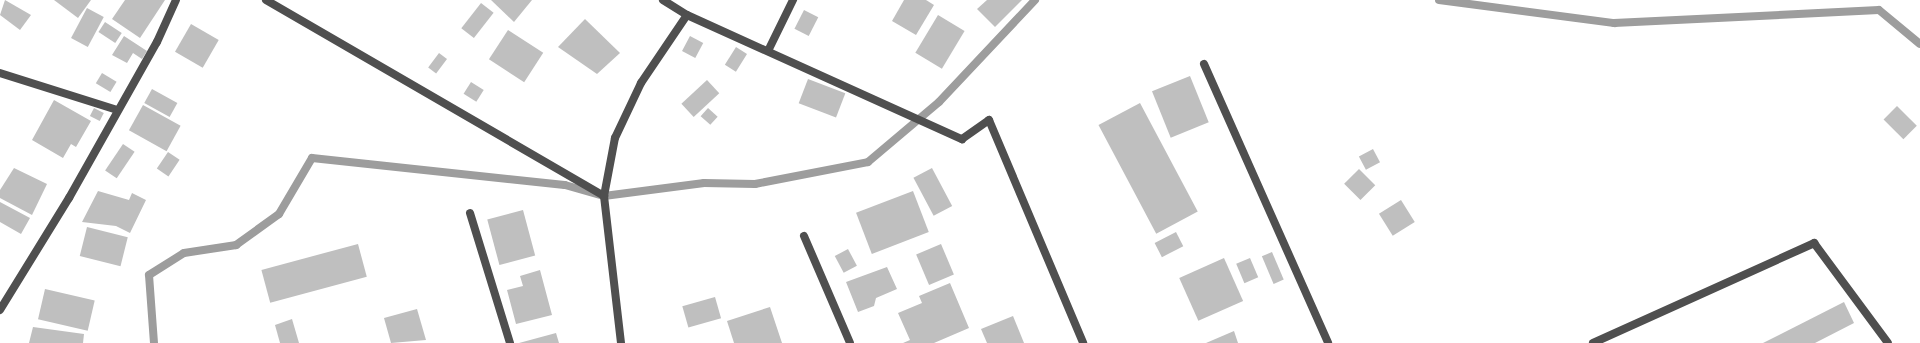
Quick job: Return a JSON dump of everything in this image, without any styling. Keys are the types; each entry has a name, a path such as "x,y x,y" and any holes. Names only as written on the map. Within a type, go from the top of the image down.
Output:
{"street":[{"path":"0,310 3,296 69,198 176,0"},
{"path":"266,0 604,196"},
{"path":"663,0 687,15 962,139 989,120 1083,343"},
{"path":"768,51 793,0"},
{"path":"621,340 604,196 615,138 640,83 687,15"},
{"path":"1204,64 1328,343"},
{"path":"0,73 117,110"},
{"path":"470,213 510,343"},
{"path":"804,236 850,343"},
{"path":"1598,342 1814,243 1888,343"}],"building":[{"path":"5,0 31,15 20,30 0,15"},
{"path":"54,0 91,0 78,18"},
{"path":"125,0 165,0 140,38 112,19"},
{"path":"491,0 532,0 514,22"},
{"path":"904,0 926,0 934,5 916,35 892,21"},
{"path":"987,0 1022,0 995,27 977,9"},
{"path":"481,3 494,13 474,38 461,28"},
{"path":"87,8 104,17 88,47 71,38"},
{"path":"804,10 818,17 809,36 794,29"},
{"path":"938,15 965,31 942,69 915,53"},
{"path":"585,19 620,53 597,74 558,47"},
{"path":"105,22 122,33 115,43 98,32"},
{"path":"191,24 219,40 203,68 175,52"},
{"path":"508,30 543,53 524,82 489,59"},
{"path":"124,36 147,51 142,59 133,53 127,63 112,55"},
{"path":"690,36 703,43 695,58 682,51"},
{"path":"736,47 747,54 736,72 725,65"},
{"path":"439,53 447,59 436,73 428,67"},
{"path":"102,73 117,82 110,92 96,83"},
{"path":"1190,76 1209,122 1171,138 1152,91"},
{"path":"808,79 845,93 836,118 799,103"},
{"path":"707,80 719,93 694,117 681,104"},
{"path":"471,82 484,90 476,102 464,94"},
{"path":"152,89 177,103 170,117 144,103"},
{"path":"54,100 91,121 76,147 71,144 63,158 32,140"},
{"path":"1140,103 1198,212 1156,234 1099,125"},
{"path":"143,105 181,126 167,151 129,130"},
{"path":"1897,106 1917,126 1903,139 1884,119"},
{"path":"94,108 104,113 100,121 90,116"},
{"path":"708,108 718,117 710,125 701,116"},
{"path":"123,144 135,152 117,178 105,171"},
{"path":"1373,149 1380,162 1366,170 1359,157"},
{"path":"168,152 180,160 168,176 157,169"},
{"path":"14,168 47,184 32,215 0,198 0,190"},
{"path":"932,168 952,206 934,216 913,178"},
{"path":"1359,169 1375,185 1360,200 1344,184"},
{"path":"98,191 129,200 132,193 146,200 130,233 116,226 82,222"},
{"path":"913,191 929,232 872,254 856,213"},
{"path":"1401,200 1415,222 1393,236 1379,214"},
{"path":"0,202 30,218 21,234 0,222"},
{"path":"523,210 535,255 499,265 487,220"},
{"path":"87,227 128,237 120,266 80,256"},
{"path":"1176,232 1183,246 1162,257 1155,243"},
{"path":"358,244 367,277 270,303 261,270"},
{"path":"941,244 954,274 929,285 916,255"},
{"path":"848,249 857,266 844,273 835,256"},
{"path":"1272,252 1284,280 1274,284 1262,256"},
{"path":"1224,258 1243,301 1198,321 1179,278"},
{"path":"1250,258 1258,277 1244,283 1236,264"},
{"path":"887,267 897,289 876,298 874,306 858,312 846,282"},
{"path":"540,270 552,315 516,324 507,290 523,286 520,276"},
{"path":"950,283 969,328 934,343 903,343 910,340 898,313 922,303 919,296"},
{"path":"45,289 95,300 88,331 38,319"},
{"path":"715,297 721,318 688,328 682,306"},
{"path":"1844,302 1854,323 1815,343 1763,343"},
{"path":"770,307 782,343 734,343 727,321"},
{"path":"417,309 426,340 391,343 384,318"},
{"path":"1013,316 1024,343 987,343 981,329"},
{"path":"292,319 299,343 280,343 275,325"},
{"path":"33,327 84,334 83,343 29,343"},
{"path":"1234,331 1238,343 1206,343"},
{"path":"556,333 559,343 519,343"}],"waterway":[{"path":"154,343 149,275 184,253 236,245 279,214 312,158 565,185 604,196 704,183 755,184 868,162 939,102 1035,0"},
{"path":"1439,0 1614,23 1879,10 1920,44"}]}
